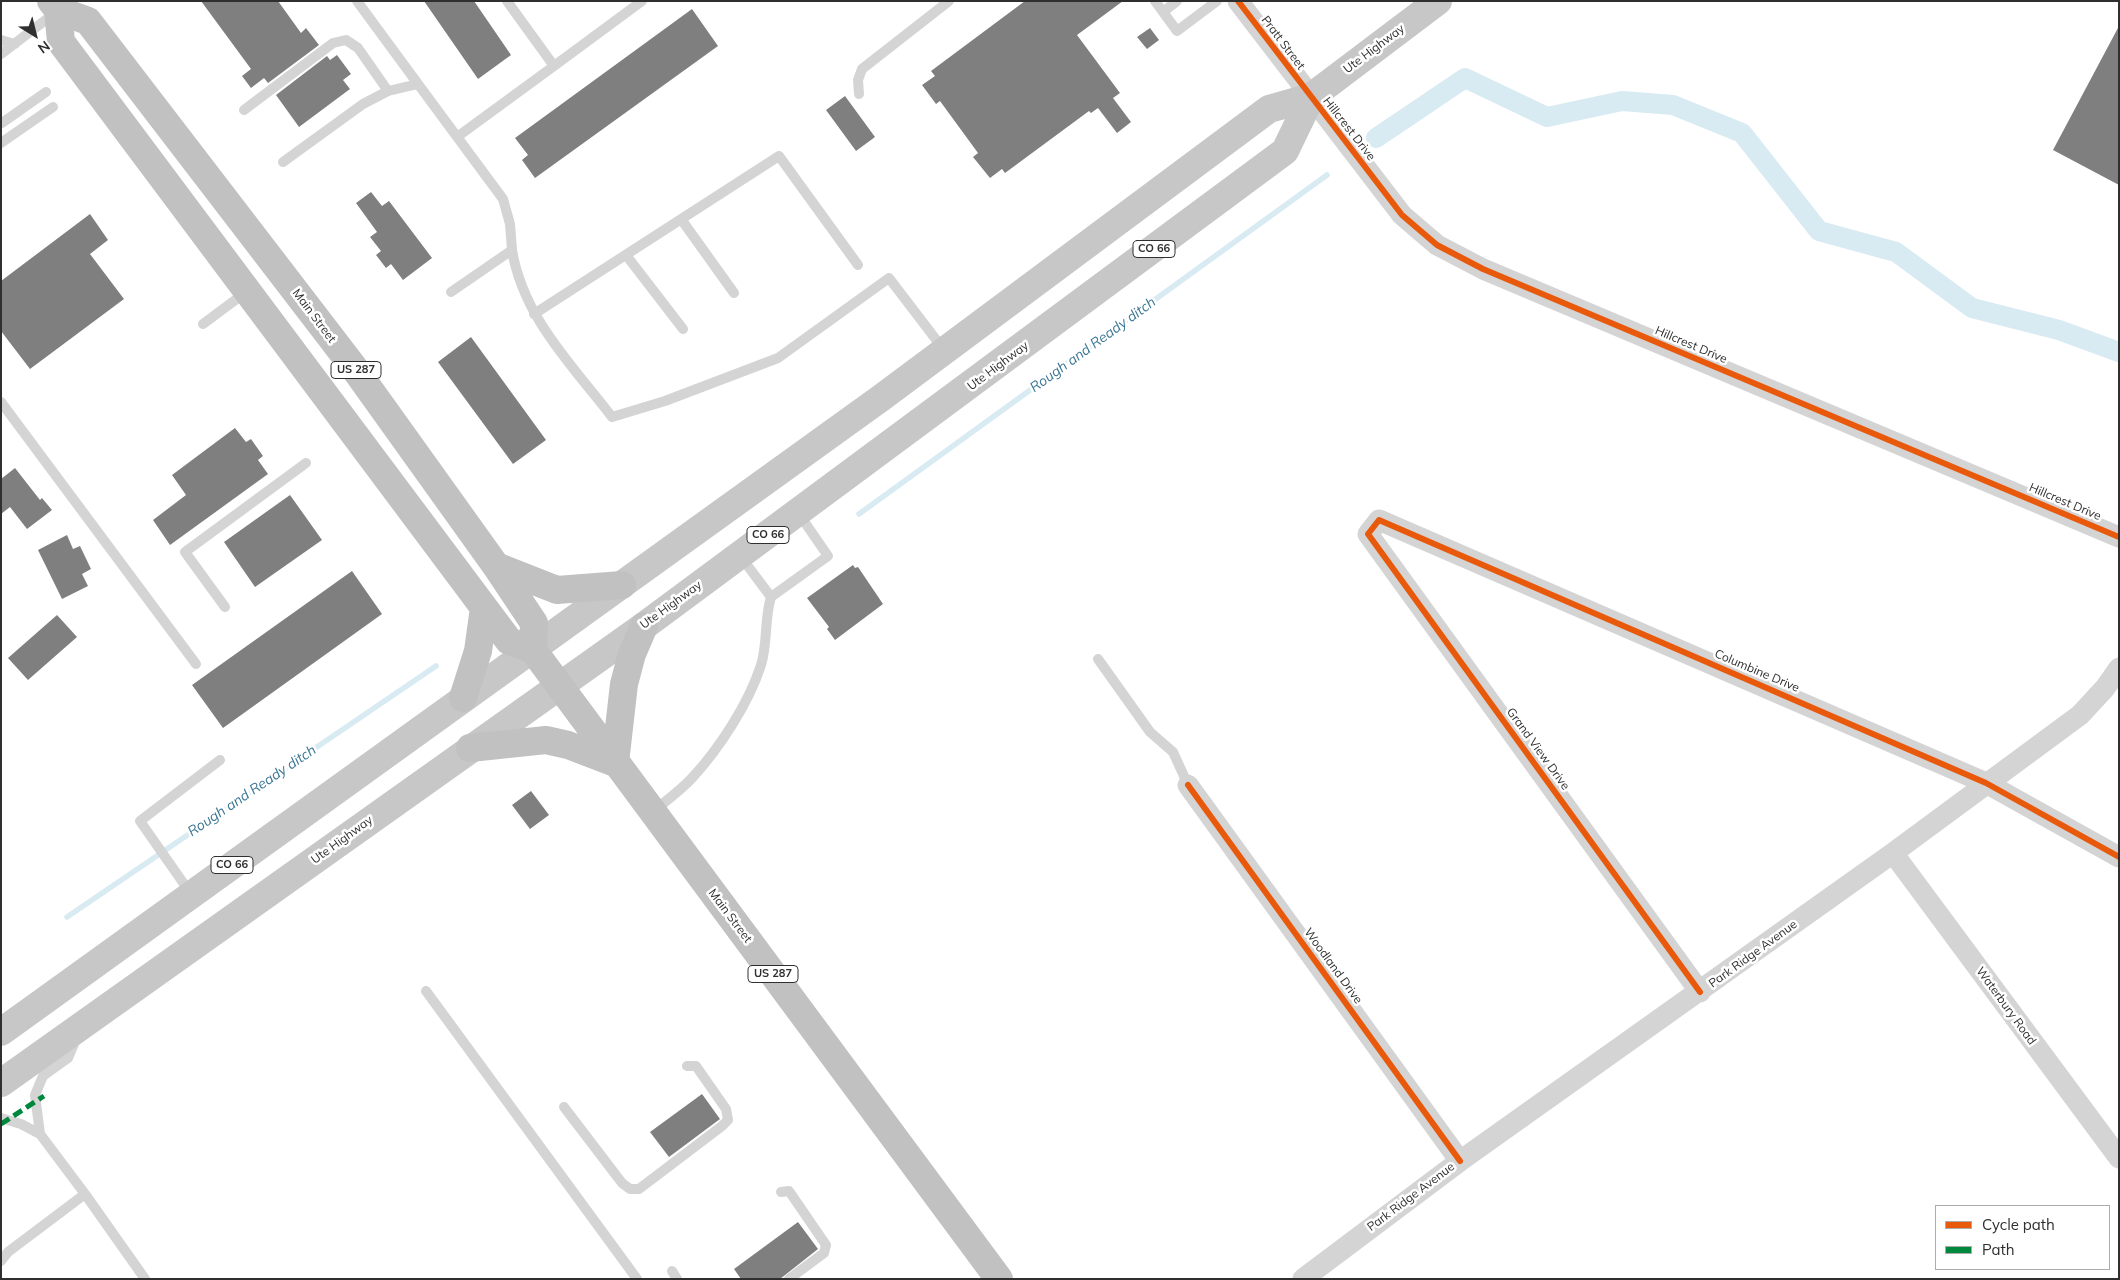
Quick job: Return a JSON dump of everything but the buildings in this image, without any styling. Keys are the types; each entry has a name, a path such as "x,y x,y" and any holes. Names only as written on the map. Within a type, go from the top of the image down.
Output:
{"highway":[{"name":"US 287","path":"60,4 61,42 246,292 509,641 533,650"},
{"name":"Main Street","path":"60,4 88,21 352,365 496,566 534,623 533,650 615,763 932,1184 999,1279"},
{"path":"496,566 557,590 622,585"},
{"path":"463,698 478,651 484,608"},
{"path":"470,748 546,740 568,745 615,763 624,684 632,654 644,626"}],"main road":[{"name":"Ute Highway","path":"1,1032 463,698 533,650 944,351 1270,109 1310,97 1438,1"},
{"name":"Ute Highway","path":"1,1083 644,626 1286,151 1310,97"}],"street":[{"name":"Pratt Street","path":"1238,1 1310,97"},
{"name":"Hillcrest Drive","path":"1310,97 1402,215 1437,245 1483,269 2119,537"},
{"name":"Columbine Drive","path":"1379,520 1986,782 2119,857"},
{"name":"Grand View Drive","path":"1379,520 1368,534 1700,992"},
{"name":"Park Ridge Avenue","path":"1303,1279 1460,1160 1894,853 1986,782 2080,715 2105,688 2119,668"},
{"name":"Woodland Drive","path":"1188,785 1460,1160"},
{"name":"Waterbury Road","path":"1894,853 2119,1158"}],"lane":[{"path":"356,1 503,199 510,224 516,274 534,314 541,326 612,417 664,402 778,358 889,278 944,351"},
{"path":"507,1 554,66"},
{"path":"457,137 642,1"},
{"path":"859,94 858,80 862,69 949,1"},
{"path":"1155,1 1177,31 1217,1"},
{"path":"1163,12 1177,1"},
{"path":"1,54 60,4"},
{"path":"1,40 15,44"},
{"path":"244,110 333,43 346,40 358,48 388,91"},
{"path":"283,162 363,104 388,91 418,84"},
{"path":"2,123 46,92"},
{"path":"1,143 53,107"},
{"path":"534,314 779,156 858,265"},
{"path":"681,219 734,293"},
{"path":"451,292 512,250"},
{"path":"626,255 683,329"},
{"path":"204,324 246,292"},
{"path":"1,402 196,664"},
{"path":"226,607 185,552 306,463"},
{"path":"652,812 691,779 716,746 749,695 761,666 766,647 766,618 771,597 828,556 798,513"},
{"path":"739,555 771,597"},
{"path":"1098,659 1150,732 1173,752 1188,785"},
{"path":"192,895 140,822 220,760"},
{"path":"426,992 637,1279"},
{"path":"40,1134 35,1094 43,1076 68,1058 80,1027"},
{"path":"564,1107 622,1183 630,1189 639,1189 728,1120 726,1109 696,1066 687,1066"},
{"path":"1,1118 21,1124 40,1134 145,1279"},
{"path":"781,1192 788,1192 826,1244 824,1253 789,1279"},
{"path":"1,1261 8,1252 85,1194"}],"waterway":[{"name":"Rough and Ready ditch","path":"1376,138 1465,78 1547,117 1622,101 1673,105 1742,133 1819,231 1896,252 1972,308 2059,330 2119,352"},
{"name":"Rough and Ready ditch","path":"859,514 1327,175"},
{"name":"Rough and Ready ditch","path":"67,917 436,666"}],"marked path":[{"path":"1,1124 44,1096"}],"cycle path":[{"path":"1238,1 1402,215 1437,245 1483,269 2119,537"},
{"path":"1700,992 1368,534 1379,520 1986,783 2119,857"},
{"path":"1188,785 1460,1161"}]}
